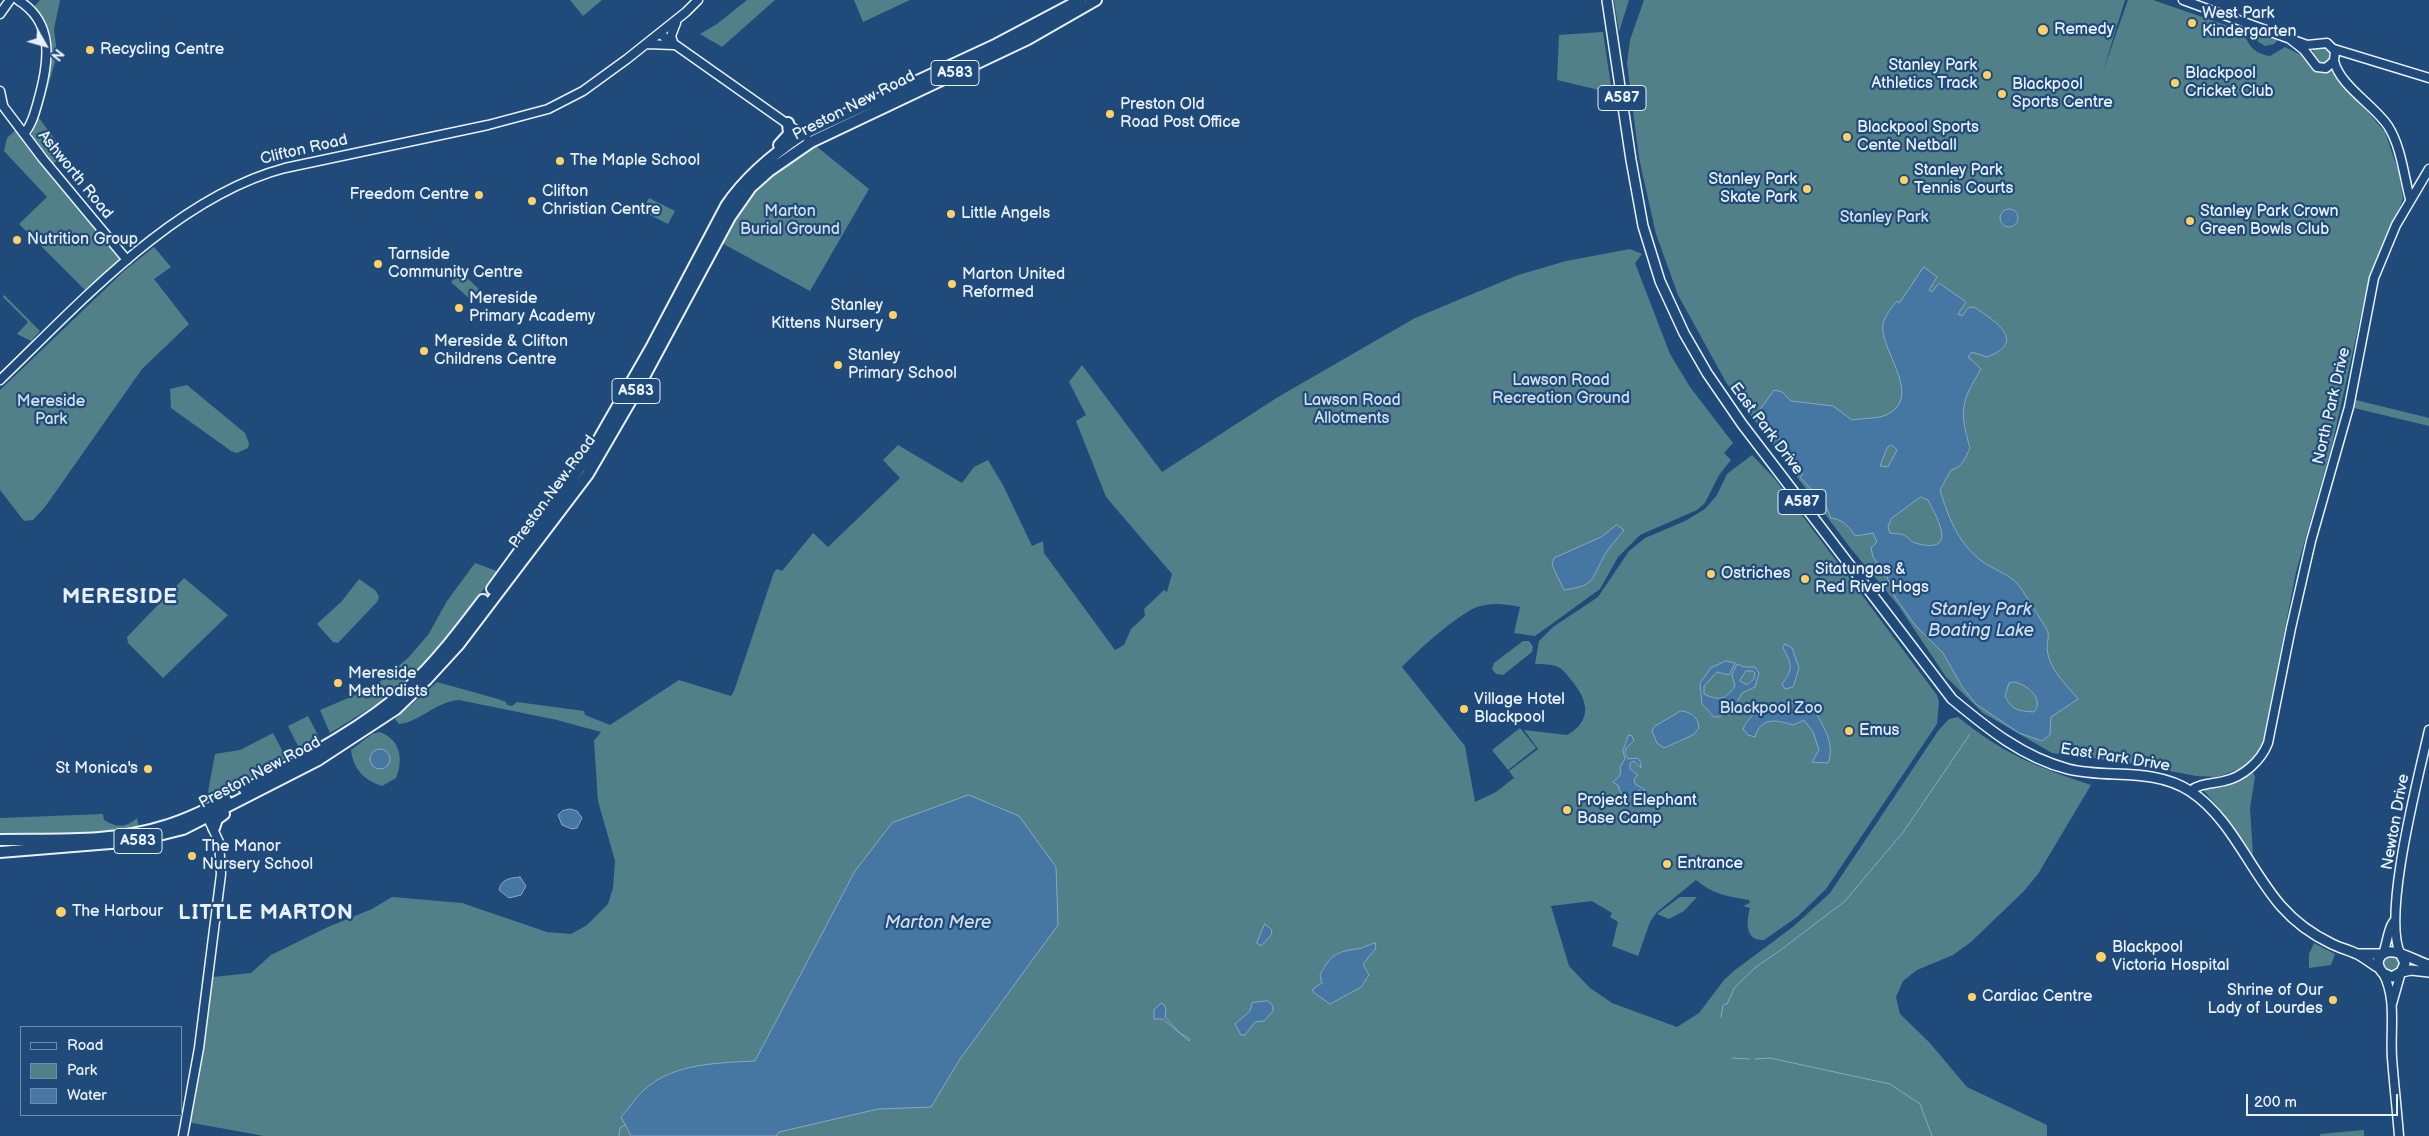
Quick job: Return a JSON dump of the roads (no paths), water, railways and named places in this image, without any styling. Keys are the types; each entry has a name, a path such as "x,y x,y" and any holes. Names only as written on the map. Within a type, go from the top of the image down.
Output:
{"highway":[{"name":"Preston New Road","path":"0,852 135,842 165,835 257,791 324,756 380,715 442,653 586,462 734,195 762,165 807,138 1080,0"},
{"name":"Preston New Road","path":"0,840 127,834 164,827 207,814 408,698 448,657 588,474 638,388 730,216 746,192 807,138 846,124 1028,39 1096,0"},
{"name":"A583","path":"734,195 746,176 788,136 790,132 788,124"},
{"name":"A583","path":"214,828 220,817 252,798 257,791"}],"main road":[{"name":"East Park Drive","path":"1608,0 1631,160 1647,240 1660,281 1684,333 1708,375 1742,424 1952,699 1979,722 2016,746 2068,769 2156,777 2173,782 2190,791 2212,809 2282,906 2306,928 2330,943 2357,954"},
{"path":"2429,965 2393,951 2383,954 2379,962 2381,971 2392,977 2410,970 2429,972"},
{"name":"A587","path":"2357,954 2383,954"},
{"name":"A587","path":"2357,954 2381,971"},
{"path":"2401,954 2405,963 2402,972"}],"street":[{"path":"18,0 27,6 40,25 48,51 46,70 32,122 24,134"},
{"name":"Clifton Road","path":"0,380 127,260 210,199 254,177 285,168 537,114 583,91 678,20 698,0"},
{"path":"2184,0 2285,35 2307,45 2327,43 2334,49 2357,57 2429,78"},
{"path":"0,13 8,2"},
{"path":"674,46 672,32 678,20"},
{"path":"660,34 674,46 807,138"},
{"path":"2285,35 2302,48 2315,66 2326,68 2344,79 2382,118 2392,133 2410,199"},
{"path":"647,44 674,46"},
{"path":"2310,57 2311,50 2316,44"},
{"path":"2334,49 2335,60 2344,79"},
{"path":"2326,68 2343,56 2357,57"},
{"name":"Ashworth Road","path":"0,91 1,103 24,134 127,260"},
{"name":"North Park Drive","path":"2190,791 2198,785 2238,776 2257,760 2268,743 2309,550 2353,390 2372,285 2382,257 2410,199 2429,169"},
{"name":"Newton Drive","path":"2401,954 2396,939 2395,920 2406,830 2429,730"},
{"path":"183,1136 199,1048 221,874 221,852 214,828 207,814"},
{"name":"Newton Drive","path":"2383,954 2392,923 2395,920"},
{"path":"2381,971 2390,986 2392,1058 2399,1136"},
{"path":"2391,1005 2402,972"}],"water":[{"path":"2005,209 2013,209 2018,214 2016,225 2005,227 2000,222 2000,214"},
{"name":"Stanley Park Boating Lake","path":"1924,267 1937,277 1929,290 1932,292 1939,283 1966,302 1958,314 1962,316 1968,308 1974,307 1998,324 2006,338 2005,344 1999,351 1987,357 1972,352 1968,357 1981,369 1969,390 1964,407 1964,424 1970,448 1961,464 1951,470 1940,490 1954,528 1971,552 1984,563 2008,576 2022,590 2048,632 2048,656 2054,670 2078,699 2051,717 2050,735 2042,741 2019,733 1976,704 1963,688 1943,653 1915,625 1895,597 1885,572 1873,557 1871,548 1877,542 1873,533 1855,536 1845,524 1831,518 1821,495 1810,488 1800,477 1803,474 1792,460 1787,445 1770,431 1763,422 1759,411 1774,390 1782,392 1791,401 1833,406 1852,420 1886,415 1897,407 1901,397 1901,385 1898,372 1887,347 1883,324 1893,306 1897,301 1899,303","holes":["1892,445 1897,450 1888,467 1880,466 1887,448","1921,497 1928,500 1937,517 1942,534 1941,540 1937,544 1928,545 1915,543 1902,534 1890,533 1888,527 1891,519","2009,683 2019,683 2033,692 2037,702 2034,712 2020,710 2013,707 2007,701 2005,696"]},
{"path":"1617,525 1624,530 1607,551 1590,582 1564,590 1552,565 1554,558 1601,537"},
{"path":"1785,644 1792,648 1799,668 1793,687 1785,689 1782,684 1790,670 1790,663 1783,648"},
{"path":"1726,661 1735,663 1729,675 1717,672 1704,686 1704,694 1713,698 1725,697 1735,686 1732,675 1737,664 1744,667 1755,667 1759,673 1755,687 1742,693 1731,709 1718,717 1714,717 1702,704 1700,683 1711,668","holes":["1746,671 1753,671 1755,673 1754,679 1747,685 1740,681"]},
{"path":"1786,702 1813,708 1824,727 1829,741 1830,756 1828,763 1812,762 1819,750 1813,732 1804,720 1793,725 1770,721 1761,726 1755,737 1748,735 1743,729 1755,713 1772,705"},
{"path":"1681,711 1693,716 1699,728 1693,735 1664,748 1657,743 1652,731 1654,727"},
{"path":"1629,735 1632,736 1634,741 1626,748 1625,753 1628,759 1637,758 1640,761 1641,768 1634,761 1630,763 1630,769 1638,775 1634,779 1635,784 1645,790 1643,792 1639,790 1632,797 1624,796 1619,790 1619,786 1613,782 1620,775 1620,767 1625,759 1623,751"},
{"path":"380,749 387,752 390,759 387,766 380,769 373,766 370,759 373,752"},
{"name":"Marton Mere","path":"969,795 1019,816 1056,867 1058,925 960,1059 931,1107 878,1109 779,1132 776,1136 631,1136 621,1117 641,1093 656,1081 668,1074 696,1066 755,1061 855,871 892,823"},
{"path":"570,809 577,811 582,818 577,828 572,829 562,825 558,815 562,811"},
{"path":"520,877 526,886 521,895 509,898 499,890 504,881"},
{"path":"1265,924 1271,929 1272,934 1261,946 1257,943"},
{"path":"1375,943 1376,948 1363,964 1369,975 1361,987 1330,1004 1313,992 1313,989 1322,983 1320,975 1330,959 1343,952"},
{"path":"1268,1001 1273,1006 1273,1011 1264,1021 1255,1022 1245,1035 1241,1035 1235,1024 1250,1011 1252,1003"},
{"path":"1162,1003 1166,1008 1165,1017 1180,1033 1190,1039 1189,1041 1163,1019 1154,1019 1154,1010"}],"waterway":[{"path":"1721,1017 1723,1005 1727,1004 1735,987 1756,967 1845,901 1904,831 1970,734"},
{"path":"1732,1058 1750,1059"},
{"path":"1755,1059 1770,1058 1890,1084 1920,1104 1932,1136"},
{"path":"619,1136 620,1128 625,1125"}],"place":[{"name":"West Park Kindergarten","path":"2192,23"},
{"name":"Remedy","path":"2043,30"},
{"name":"Recycling Centre","path":"90,50"},
{"name":"Stanley Park Athletics Track","path":"1987,75"},
{"name":"Blackpool Cricket Club","path":"2175,83"},
{"name":"Blackpool Sports Centre","path":"2002,94"},
{"name":"Preston Old Road Post Office","path":"1110,114"},
{"name":"Blackpool Sports Cente Netball","path":"1847,137"},
{"name":"The Maple School","path":"560,161"},
{"name":"Stanley Park Tennis Courts","path":"1904,180"},
{"name":"Stanley Park Skate Park","path":"1807,189"},
{"name":"Freedom Centre","path":"479,195"},
{"name":"Clifton Christian Centre","path":"532,201"},
{"name":"Little Angels","path":"951,214"},
{"name":"Stanley Park Crown Green Bowls Club","path":"2190,221"},
{"name":"Nutrition Group","path":"17,240"},
{"name":"Tarnside Community Centre","path":"378,264"},
{"name":"Marton United Reformed","path":"952,284"},
{"name":"Mereside Primary Academy","path":"459,308"},
{"name":"Stanley Kittens Nursery","path":"893,315"},
{"name":"Mereside & Clifton Childrens Centre","path":"424,351"},
{"name":"Stanley Primary School","path":"838,365"},
{"name":"Ostriches","path":"1711,574"},
{"name":"Sitatungas & Red River Hogs","path":"1805,579"},
{"name":"Mereside Methodists","path":"338,683"},
{"name":"Village Hotel Blackpool","path":"1464,709"},
{"name":"Emus","path":"1849,731"},
{"name":"St Monica's","path":"148,769"},
{"name":"Project Elephant Base Camp","path":"1567,810"},
{"name":"The Manor Nursery School","path":"192,856"},
{"name":"Entrance","path":"1667,864"},
{"name":"The Harbour","path":"61,912"},
{"name":"Blackpool Victoria Hospital","path":"2101,957"},
{"name":"Cardiac Centre","path":"1972,997"},
{"name":"Shrine of Our Lady of Lourdes","path":"2333,1000"}],"district":[{"name":"MERESIDE","path":"120,598"},
{"name":"LITTLE MARTON","path":"266,914"}],"park label":[{"name":"Stanley Park","path":"1884,218"},
{"name":"Marton Burial Ground","path":"790,221"},
{"name":"Lawson Road Recreation Ground","path":"1561,390"},
{"name":"Lawson Road Allotments","path":"1352,410"},
{"name":"Mereside Park","path":"51,411"},
{"name":"Blackpool Zoo","path":"1771,709"}]}
